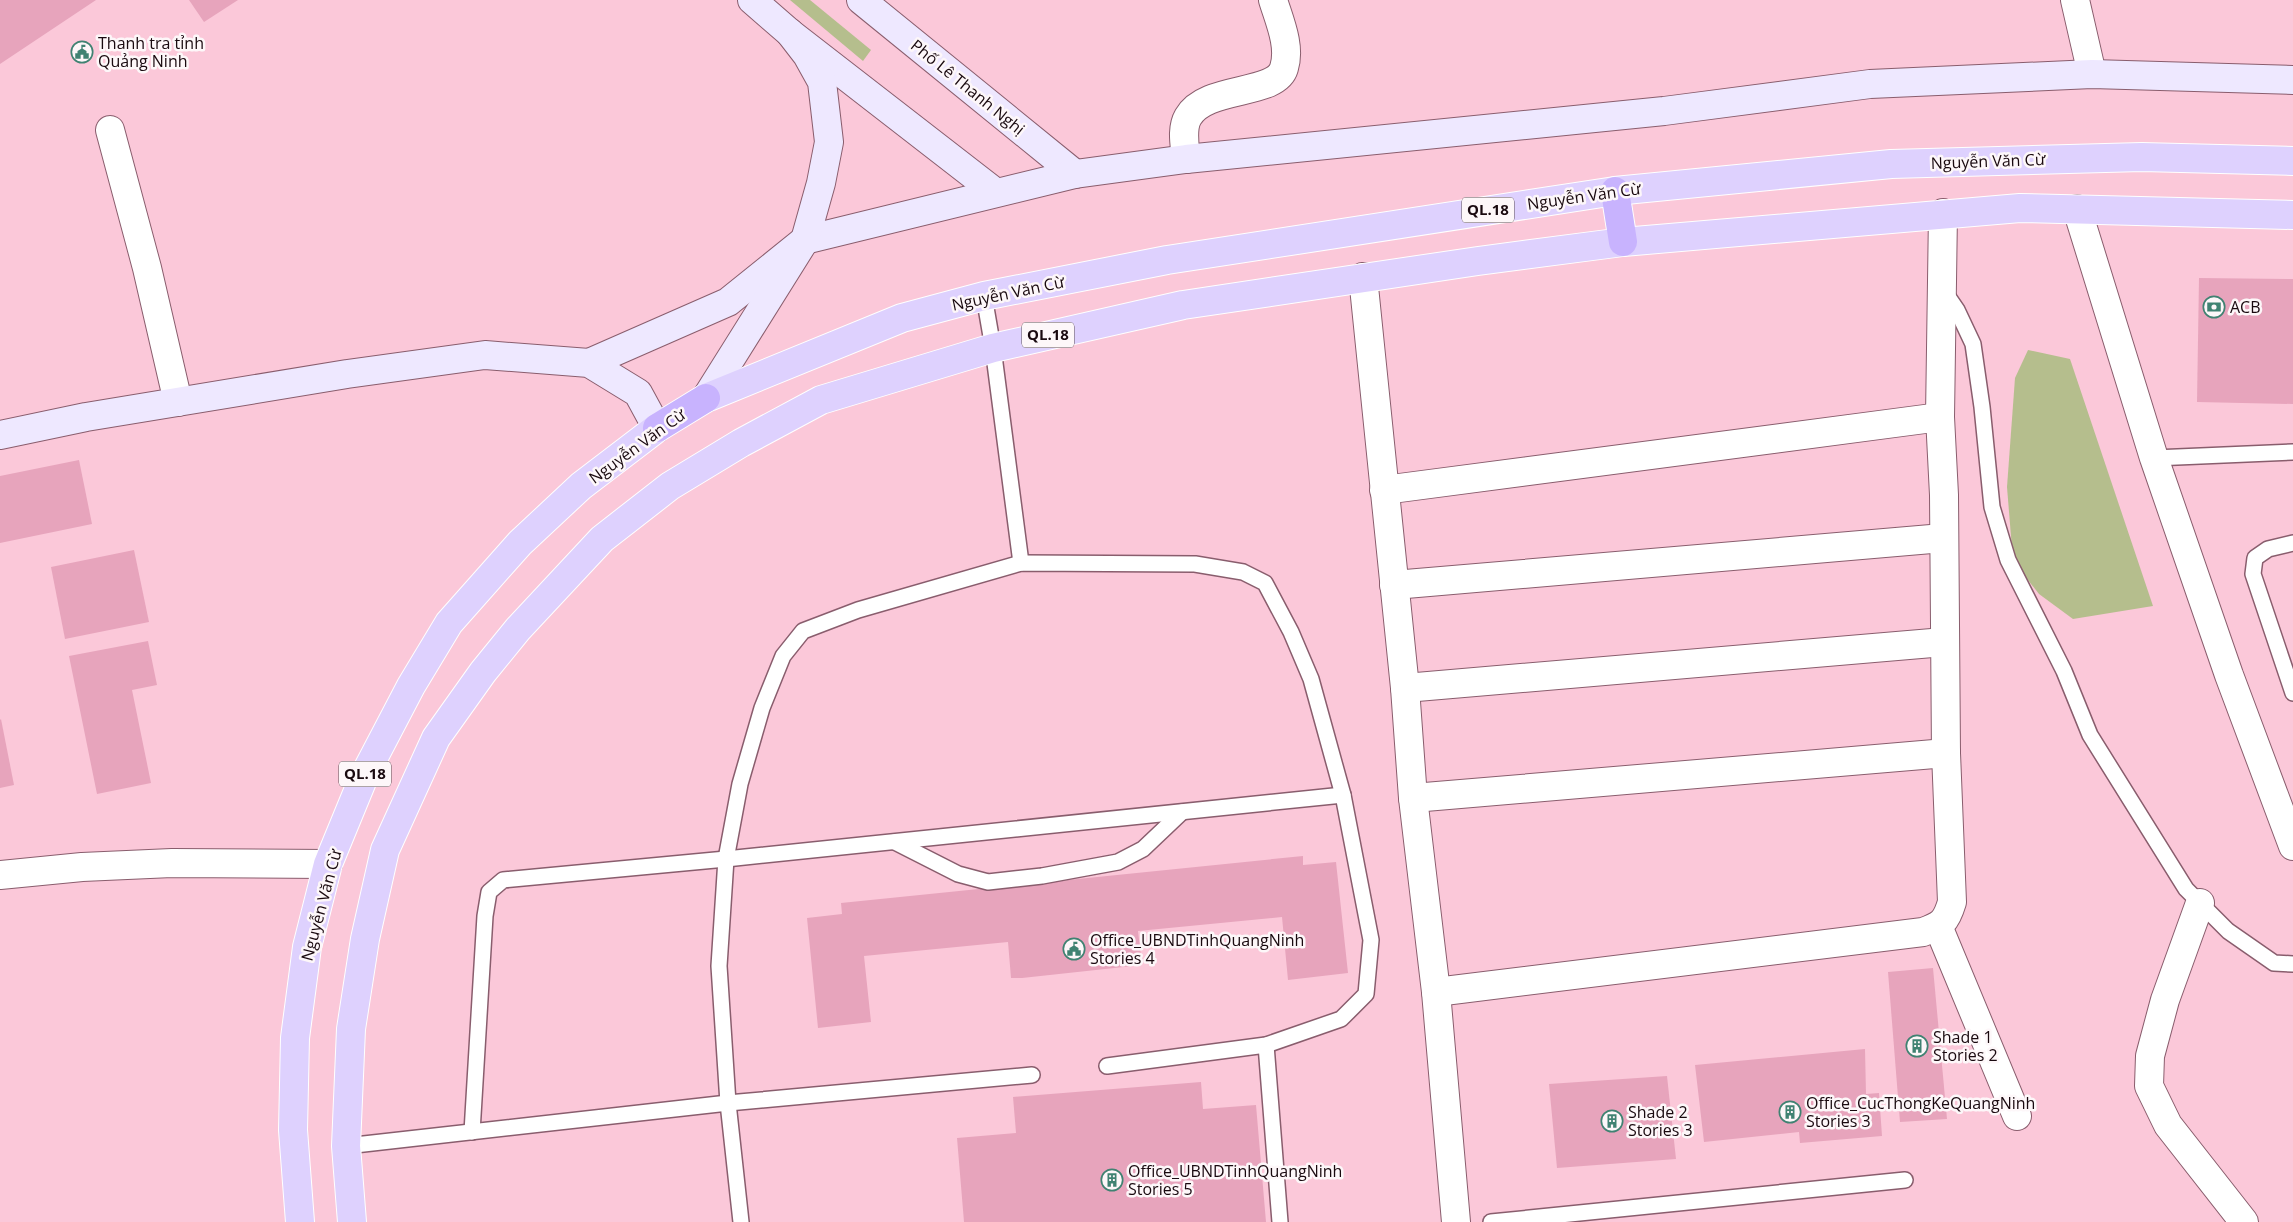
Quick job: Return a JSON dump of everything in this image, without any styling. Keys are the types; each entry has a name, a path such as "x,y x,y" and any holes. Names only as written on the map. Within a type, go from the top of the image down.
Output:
{"highway":[{"path":"1615,190 1623,242"},
{"name":"Nguyễn Văn Cừ","path":"657,428 706,398"}],"main road":[{"name":"Nguyễn Văn Cừ","path":"706,398 902,318 984,296 1167,260 1615,190 1891,164 2142,157 2293,161"},
{"name":"QL.18","path":"352,1222 346,1146 351,1029 365,939 385,850 436,738 483,672 518,629 602,539 670,486 741,443 821,400 993,348 1183,305 1623,242 1943,213 2020,208 2293,215"},
{"name":"Nguyễn Văn Cừ","path":"300,1222 293,1130 295,1038 307,947 328,864 365,774 412,686 449,623 520,543 581,486 657,428"}],"street":[{"path":"752,0 790,34 996,192"},
{"name":"Phố Lê Thanh Nghị","path":"861,0 1075,174"},
{"path":"1186,159 1184,135 1188,117 1200,105 1218,96 1267,83 1280,76 1285,67 1286,46 1272,0"},
{"path":"2075,0 2092,74"},
{"path":"706,398 805,240 821,183 829,142 822,82 807,55 790,34"},
{"path":"589,363 728,302 805,240 1075,174 1186,159 1664,111 1870,84 2092,74 2293,80"},
{"path":"110,130 147,268 178,402"},
{"path":"2077,210 2154,458 2229,675 2293,846"},
{"path":"1436,992 1923,932 1938,926 1948,917 1952,902 1946,752 1944,495 1940,417 1943,213"},
{"path":"1363,278 1405,688 1413,798 1436,992 1456,1222"},
{"path":"0,435 86,417 486,355 589,363 638,393 657,428"},
{"path":"1384,490 1940,417"},
{"path":"1394,585 1943,538"},
{"path":"1405,688 1944,642"},
{"path":"1413,798 1946,752"},
{"path":"0,875 82,867 172,863 328,864"},
{"path":"2200,903 2166,1000 2152,1047 2149,1086 2168,1125 2244,1222"},
{"path":"1938,926 2018,1116"}],"lane":[{"path":"1941,288 1957,310 1973,344 1982,407 1992,507 2008,560 2064,671 2090,734 2186,889 2228,931 2274,963 2293,964"},
{"path":"984,296 993,348 1021,563"},
{"path":"2154,458 2293,452"},
{"path":"2293,544 2268,549 2255,558 2253,574 2293,693"},
{"path":"741,1222 728,1103 719,966 726,859 740,784 762,708 783,656 803,631 858,610 1021,563 1195,564 1244,572 1265,583 1291,632 1311,679 1343,795 1371,940 1366,994 1341,1019 1266,1044 1107,1066"},
{"path":"472,1132 485,916 489,892 503,880 895,842 1343,795"},
{"path":"895,842 958,874 988,882 1033,877 1118,862 1143,850 1182,812"},
{"path":"1266,1044 1280,1222"},
{"path":"346,1146 728,1103 1032,1075"},
{"path":"1491,1222 1905,1180"}],"green space":[{"path":"790,0 810,0 871,50 863,61"},
{"path":"2028,350 2070,359 2153,606 2073,619 2039,594 2013,561 2007,487 2015,378"}],"building":[{"path":"0,0 96,0 0,64"},
{"path":"189,0 238,0 204,22"},
{"path":"2199,278 2293,279 2293,404 2197,402"},
{"path":"79,460 92,524 0,543 0,476"},
{"path":"134,550 149,622 65,639 51,567"},
{"path":"148,641 157,685 132,690 151,783 97,794 69,656"},
{"path":"0,720 14,785 0,788"},
{"name":"Office_UBNDTinhQuangNinh Stories 4","path":"1303,856 1303,865 1336,862 1348,973 1288,980 1282,917 1138,931 1142,965 1022,978 1011,978 1008,942 864,956 871,1022 818,1028 807,918 842,914 841,903"},
{"name":"Shade 1 Stories 2","path":"1933,968 1947,1119 1900,1122 1888,972"},
{"name":"Office_CucThongKeQuangNinh Stories 3","path":"1865,1049 1866,1094 1879,1093 1882,1136 1800,1143 1799,1132 1704,1142 1695,1065"},
{"name":"Shade 2 Stories 3","path":"1667,1076 1676,1159 1557,1168 1549,1084"},
{"name":"Office_UBNDTinhQuangNinh Stories 5","path":"1201,1082 1203,1109 1256,1105 1266,1222 964,1222 957,1138 1016,1133 1013,1097"}],"place":[{"name":"Thanh tra tỉnh Quảng Ninh","path":"82,52"},
{"name":"ACB","path":"2214,307"},
{"name":"Office_UBNDTinhQuangNinh Stories 4","path":"1074,949"},
{"name":"Shade 1 Stories 2","path":"1917,1046"},
{"name":"Office_CucThongKeQuangNinh Stories 3","path":"1790,1112"},
{"name":"Shade 2 Stories 3","path":"1612,1121"},
{"name":"Office_UBNDTinhQuangNinh Stories 5","path":"1112,1180"}]}
